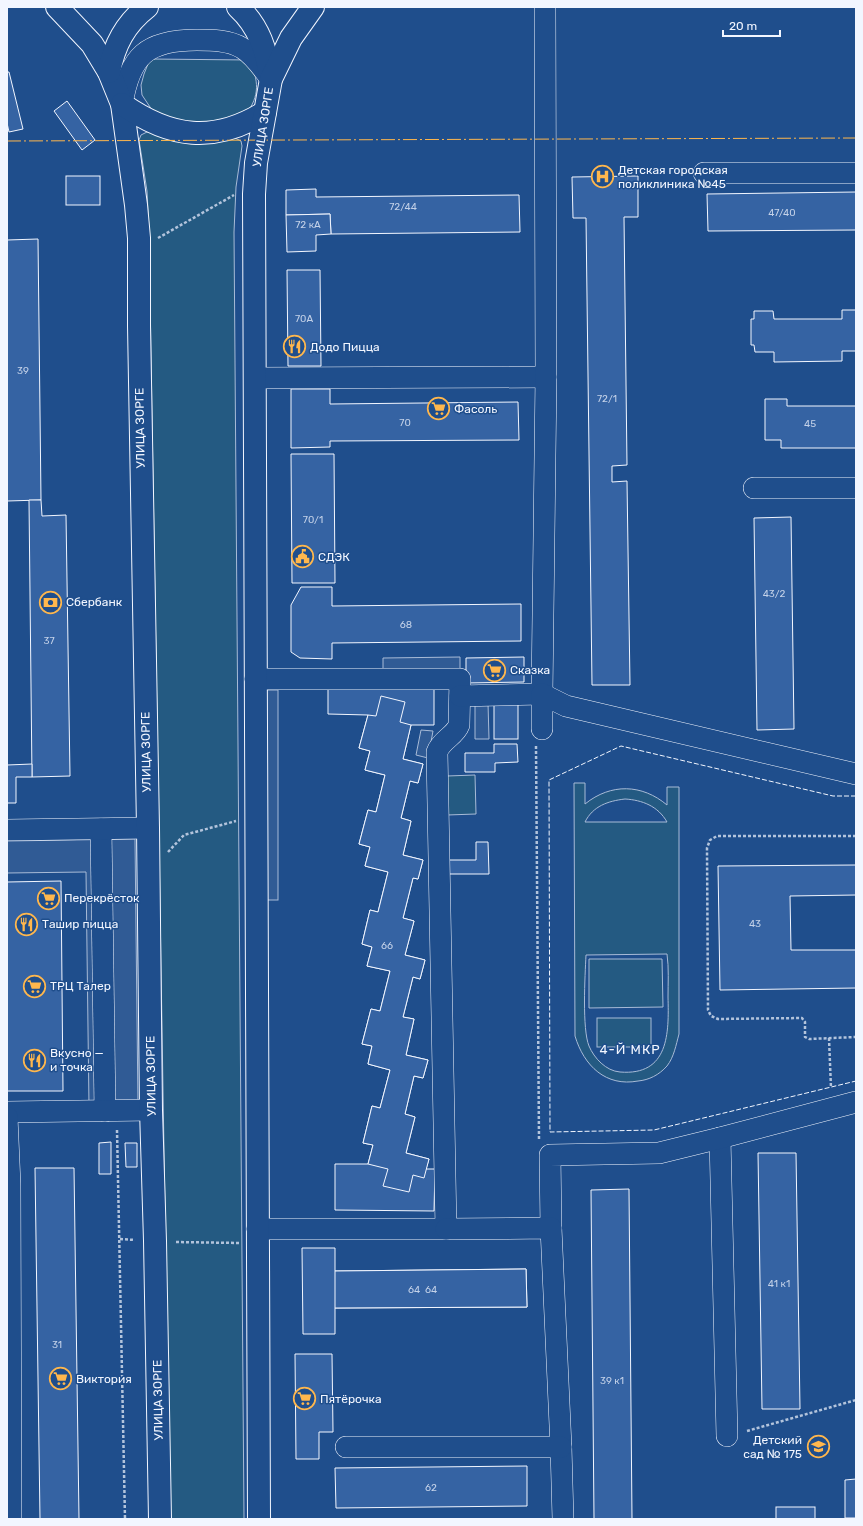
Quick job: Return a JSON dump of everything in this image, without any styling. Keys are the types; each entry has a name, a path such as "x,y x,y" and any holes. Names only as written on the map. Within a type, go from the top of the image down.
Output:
{"main road":[{"name":"УЛИЦА ЗОРГЕ","path":"57,7 92,44 109,72 122,104 139,238 139,334 148,828 151,1110 160,1519"},
{"path":"109,72 112,56 118,41 126,28 147,7"},
{"path":"238,7 253,24 260,36 266,51 271,79"},
{"path":"271,79 291,38 313,7"},
{"name":"УЛИЦА ЗОРГЕ","path":"259,1519 254,194 256,163 271,79"},
{"path":"122,104 151,124 187,133 228,130 246,124 265,112"}],"lane":[{"path":"542,729 546,377 545,7"},
{"path":"122,104 126,81 131,69 140,57 153,47 165,42 180,40 204,40 228,42 242,48 255,59 271,79"},
{"path":"704,173 856,173"},
{"path":"254,378 546,377"},
{"path":"754,488 856,488"},
{"path":"255,679 460,679 459,725 457,729 438,747 437,752 446,1229"},
{"path":"460,696 542,694 566,706 856,774"},
{"path":"101,828 110,1111"},
{"path":"7,830 148,828"},
{"path":"562,1519 561,1448 551,1228 550,1155 659,1153 856,1102"},
{"path":"7,1112 151,1110"},
{"path":"7,1117 10,1186 8,1339 10,1512"},
{"path":"720,1138 727,1436"},
{"path":"257,1236 446,1229 551,1228"},
{"path":"346,1448 561,1448"}],"path":[{"path":"139,238 160,238 233,195 254,194"},
{"path":"542,729 536,748 538,1138 550,1155"},
{"path":"148,852 168,852 184,835 256,815"},
{"path":"856,836 718,836 710,840 707,848 708,1010 711,1016 718,1019 802,1018 805,1022 805,1036 809,1039 856,1037"},
{"path":"829,1038 832,1109"},
{"path":"110,1111 120,1239 124,1519"},
{"path":"120,1239 155,1241 257,1236"},
{"path":"727,1436 856,1400"}],"shaded area":[{"path":"150,59 249,60 255,74 256,81 256,94 254,101 246,114 191,126 152,110 142,95 141,85"},
{"path":"147,132 235,138 241,141 242,146 236,187 234,232 244,1519 170,1519 149,231 147,191 139,140 141,135"},
{"path":"460,657 460,671 383,672 383,658"},
{"path":"263,690 278,690 278,900 263,900"},
{"path":"475,703 488,703 489,739 475,739"},
{"path":"421,730 433,731 428,758 416,755"},
{"path":"475,775 476,814 447,815 447,776"},
{"path":"574,783 585,783 585,804 605,792 626,789 647,793 667,805 667,787 679,787 679,1034 673,1055 667,1066 661,1072 646,1080 626,1082 616,1081 606,1077 590,1065 584,1057 575,1036","holes":["625,799 643,802 649,805 659,812 667,822 585,822 588,816 602,805","667,954 668,1024 663,1050 657,1060 648,1067 636,1071 620,1072 610,1069 601,1063 594,1055 587,1038 584,1002 586,955"]},
{"path":"135,839 138,1107 89,1107 86,872 7,873 7,841"},
{"path":"589,959 662,959 663,1007 589,1008"},
{"path":"597,1018 651,1018 651,1047 597,1047"}],"building":[{"path":"7,72 9,72 23,129 9,132 7,123"},
{"path":"67,101 95,140 82,150 54,111"},
{"path":"66,176 100,176 100,205 66,205"},
{"path":"638,176 638,217 624,217 627,465 612,466 612,482 627,481 630,685 592,685 586,218 573,218 572,177"},
{"path":"316,189 316,197 519,195 520,232 331,234 330,214 286,215 286,190"},
{"path":"856,192 856,230 708,231 707,194"},
{"path":"330,214 331,234 316,235 316,251 287,252 286,215"},
{"path":"38,239 41,500 7,501 7,240"},
{"path":"287,270 320,270 321,366 288,366"},
{"path":"842,310 856,310 856,351 842,351 842,361 774,362 774,352 755,352 754,345 751,345 751,319 754,319 754,311 773,311 774,319 842,319"},
{"path":"291,389 330,389 330,404 518,402 519,440 330,441 330,447 291,448"},
{"path":"765,399 787,399 787,406 856,406 856,448 781,448 781,440 765,440"},
{"path":"291,454 334,454 335,583 292,583"},
{"path":"29,500 41,500 42,516 66,515 70,776 32,777"},
{"path":"791,517 794,729 757,730 754,518"},
{"path":"301,587 332,587 332,606 521,604 521,641 332,643 332,659 300,658 291,652 291,605"},
{"name":"Сказка","path":"524,657 524,682 466,683 466,658"},
{"path":"328,685 434,685 434,725 411,725 403,759 423,764 418,783 410,781 401,818 411,821 403,855 423,860 418,879 413,878 403,918 414,921 405,955 425,960 420,979 413,977 403,1017 414,1019 406,1055 428,1060 423,1078 414,1076 405,1114 415,1117 406,1153 429,1159 426,1169 435,1169 434,1211 335,1210 335,1164 368,1164 373,1145 363,1143 372,1106 380,1108 390,1070 368,1064 372,1046 362,1044 371,1009 380,1011 390,971 367,966 372,947 362,944 370,910 378,912 388,872 365,866 370,847 359,844 368,810 376,812 385,775 365,770 370,751 359,748 368,715 328,714"},
{"path":"381,696 405,702 400,722 411,725 403,759 423,764 418,783 410,781 401,818 411,821 403,855 423,860 418,879 413,878 403,918 414,921 405,955 425,960 420,979 413,977 403,1017 414,1019 406,1055 428,1060 423,1078 414,1076 405,1114 415,1117 406,1153 429,1159 424,1178 413,1175 409,1192 383,1186 388,1169 368,1164 373,1145 363,1143 372,1106 380,1108 390,1070 368,1064 372,1046 362,1044 371,1009 380,1011 390,971 367,966 372,947 362,944 370,910 378,912 388,872 365,866 370,847 359,844 368,810 376,812 385,775 365,770 370,751 359,748 368,715 376,716"},
{"path":"494,703 518,703 518,739 494,739"},
{"path":"494,744 517,744 518,762 495,763 495,772 465,772 465,753 494,753"},
{"path":"32,764 32,777 16,777 16,803 7,803 7,765"},
{"path":"476,842 488,842 489,874 448,874 448,860 476,860"},
{"path":"856,865 856,895 790,896 791,950 856,950 856,988 720,990 718,866"},
{"name":"ТРЦ Талер","path":"61,881 63,1091 7,1091 7,882"},
{"path":"111,1142 111,1174 99,1174 99,1143"},
{"path":"125,1143 137,1143 137,1167 126,1167"},
{"path":"758,1153 796,1153 800,1409 762,1409"},
{"path":"35,1168 74,1168 79,1519 40,1519"},
{"path":"629,1189 632,1519 594,1519 591,1190"},
{"path":"302,1248 335,1248 335,1271 526,1269 527,1307 335,1308 335,1334 303,1334"},
{"path":"526,1269 527,1307 335,1308 335,1271"},
{"path":"295,1354 332,1354 333,1432 319,1432 319,1459 296,1459"},
{"path":"527,1466 527,1506 336,1508 335,1468"},
{"path":"856,1479 856,1518 845,1518 845,1480"},
{"path":"776,1507 815,1507 815,1519 776,1519"}],"fence":[{"path":"856,796 833,796 621,746 549,780 550,1132 654,1130 856,1081"}],"power":[{"path":"7,141 856,138"}],"place":[{"name":"Детская городская поликлиника №45","path":"603,177"},
{"name":"Додо Пицца","path":"295,347"},
{"name":"Фасоль","path":"439,409"},
{"name":"СДЭК","path":"302,557"},
{"name":"Сбербанк","path":"51,602"},
{"name":"Сказка","path":"495,670"},
{"name":"Перекрёсток","path":"49,898"},
{"name":"Ташир пицца","path":"27,924"},
{"name":"ТРЦ Талер","path":"35,986"},
{"name":"Вкусно — и точка","path":"35,1060"},
{"name":"Виктория","path":"61,1379"},
{"name":"Пятёрочка","path":"305,1399"},
{"name":"Детский сад № 175","path":"818,1447"}],"district":[{"name":"4-Й МКР","path":"630,1049"}]}
